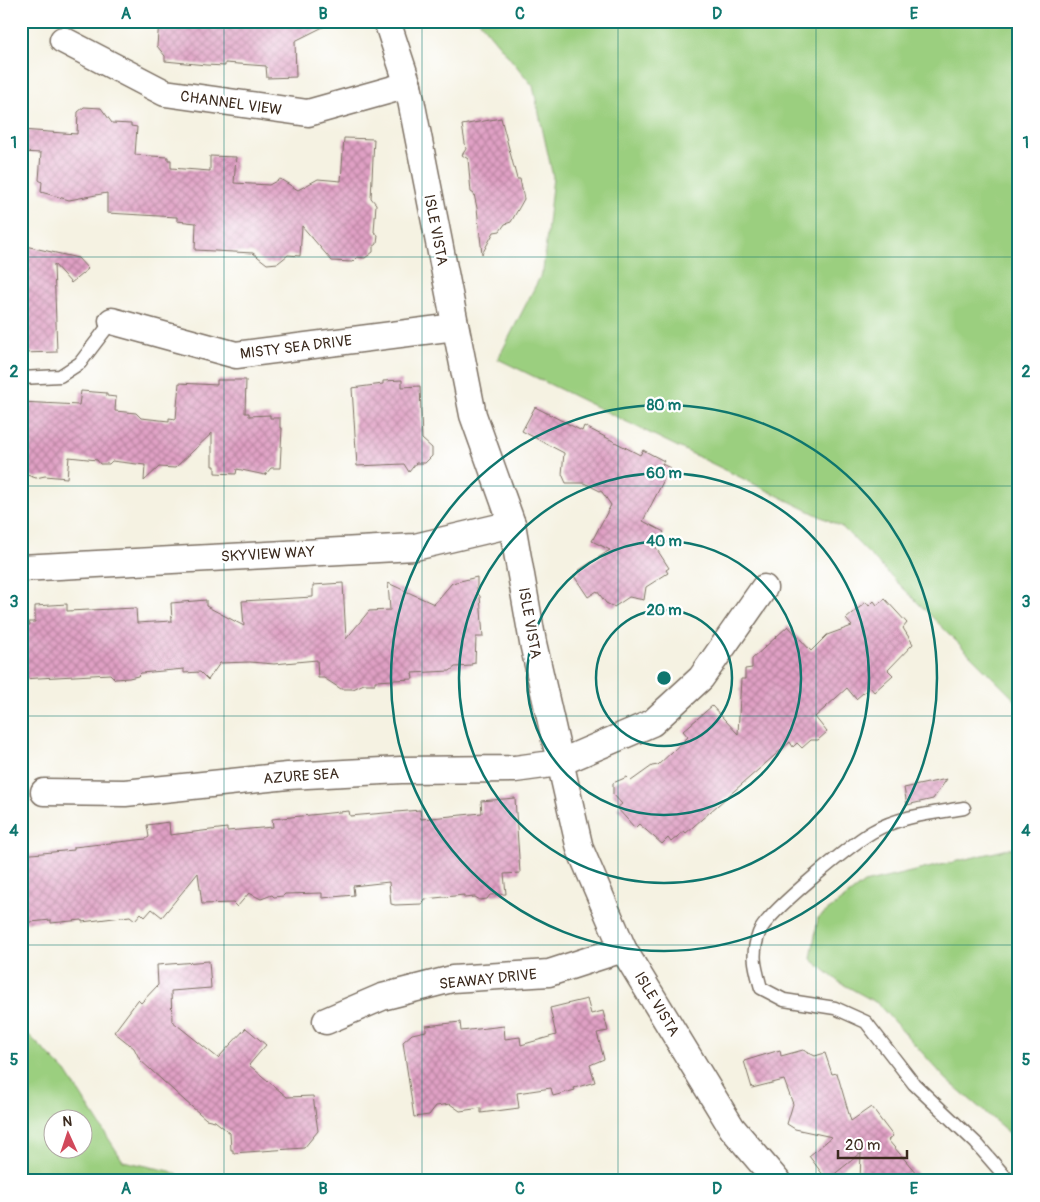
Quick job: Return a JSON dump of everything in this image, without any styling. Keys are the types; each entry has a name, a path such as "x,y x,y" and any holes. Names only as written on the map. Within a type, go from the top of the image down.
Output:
{"street":[{"name":"ISLE VISTA","path":"387,21 408,85 473,415 512,524 533,643 580,849 624,949 732,1128 777,1181"},
{"name":"CHANNEL VIEW","path":"63,40 165,93 308,113 408,85"},
{"name":"MISTY SEA DRIVE","path":"112,321 236,355 455,327"},
{"name":"SKYVIEW WAY","path":"21,568 416,547 512,524"},
{"name":"AZURE SEA","path":"44,792 126,793 288,776 401,770 515,769 559,763 652,723 700,678 764,588"},
{"name":"SEAWAY DRIVE","path":"326,1021 382,997 443,982 549,973 624,949"}],"lane":[{"path":"21,378 60,376 80,364 112,321"},
{"path":"964,808 912,817 873,832 787,900 760,930 753,960 761,988 784,1000 835,1008 866,1022 914,1084 976,1143 1009,1181"}],"green space":[{"path":"479,21 1019,21 1019,704 842,527 498,359 543,271 553,177 533,86"},
{"path":"1019,845 1019,1141 947,1080 877,1003 839,982 811,959 818,918 864,883"},
{"path":"21,1027 66,1072 90,1110 42,1110 42,1160 92,1160 92,1113 123,1161 170,1171 189,1181 21,1181"}],"building":[{"path":"159,21 335,21 295,41 296,77 267,78 266,66 225,63 225,66 165,61 165,56 157,46"},
{"path":"84,107 101,108 112,123 131,124 131,126 137,127 135,155 168,157 168,160 171,160 171,168 210,171 210,156 236,157 234,183 269,185 280,179 298,190 318,179 341,181 344,138 374,139 371,198 376,204 374,232 378,235 377,244 373,247 373,252 365,258 357,257 352,262 332,261 302,226 300,256 288,255 278,263 267,264 253,253 195,250 196,223 177,221 177,217 107,213 107,193 69,200 41,192 42,182 39,180 41,153 21,152 21,130 77,134 78,112"},
{"path":"501,118 517,179 520,179 524,199 511,222 505,224 500,231 494,232 482,254 477,208 474,194 471,192 468,159 462,155 466,149 462,125"},
{"path":"21,245 78,258 88,269 71,283 54,264 57,352 21,353"},
{"path":"217,380 246,380 245,413 249,413 249,416 270,415 270,418 280,418 280,428 282,428 280,468 271,468 265,475 237,469 236,474 215,473 215,466 212,466 212,433 175,468 159,467 144,481 145,465 112,461 109,464 100,464 97,460 69,457 67,478 45,476 36,478 21,473 21,402 79,405 81,391 107,393 107,396 116,397 115,411 136,413 141,418 169,421 169,418 176,419 179,383 217,385"},
{"path":"402,380 402,387 420,386 422,439 432,448 432,456 425,463 416,463 409,472 404,464 357,466 352,388 383,384 383,381"},
{"path":"535,407 582,431 584,426 640,455 643,450 664,461 662,464 670,468 643,521 664,532 656,548 669,568 666,570 668,573 646,587 644,600 629,597 614,607 606,603 597,591 588,597 574,576 579,573 579,570 610,550 592,541 611,505 602,492 584,483 566,483 562,474 564,453 522,431"},
{"path":"477,577 477,593 480,596 483,637 476,637 475,663 471,664 471,666 455,667 450,671 412,673 413,679 375,681 375,684 364,684 353,689 341,689 324,678 318,678 317,660 274,664 250,662 220,663 208,680 200,672 184,673 184,669 141,673 138,676 115,679 110,674 21,679 21,626 30,625 29,622 35,622 35,606 67,604 67,611 136,608 137,623 172,621 171,603 206,600 206,606 244,626 242,601 313,597 313,585 343,583 346,639 369,611 390,610 388,583 434,604 452,583"},
{"path":"885,599 907,623 903,628 913,644 888,670 893,675 874,692 870,687 856,699 847,688 815,717 827,732 818,740 811,740 802,748 797,743 793,747 790,742 686,833 684,831 671,842 668,838 662,844 639,824 635,828 617,808 622,804 613,794 613,783 627,777 631,781 652,766 658,765 688,737 683,731 712,706 738,734 741,679 745,679 745,669 752,668 752,659 788,626 811,651 827,635 852,626 846,619 866,602 869,606 874,601 877,605"},
{"path":"947,779 933,799 907,805 904,788"},
{"path":"515,798 520,873 504,874 506,894 490,895 487,899 464,898 464,895 425,899 422,904 395,905 391,904 389,882 353,886 354,895 322,898 322,893 285,894 274,897 272,895 261,899 249,893 237,907 233,903 202,904 198,873 162,917 152,909 145,917 141,913 135,920 130,916 82,922 82,920 51,923 51,920 21,923 21,855 74,850 74,847 146,839 149,837 147,825 169,822 170,835 227,828 227,831 273,827 272,819 349,811 350,816 420,810 421,819 482,813 481,801"},
{"path":"209,961 211,988 171,991 172,1021 218,1058 246,1028 266,1045 249,1065 287,1097 313,1096 318,1131 304,1148 233,1153 233,1150 231,1150 230,1133 215,1121 206,1119 185,1101 140,1060 134,1048 114,1032 138,1000 141,1003 158,985 157,965"},
{"path":"587,999 591,1014 603,1011 608,1031 597,1033 604,1059 590,1065 595,1082 553,1096 551,1088 517,1093 519,1108 481,1113 481,1108 460,1111 450,1104 436,1106 429,1115 414,1117 403,1042 412,1034 426,1031 426,1026 460,1022 461,1031 504,1026 505,1039 520,1037 521,1045 556,1035 550,1008"},
{"path":"780,1050 781,1056 803,1050 815,1056 825,1053 832,1074 837,1073 851,1121 871,1107 893,1136 888,1140 923,1181 860,1181 861,1153 827,1180 809,1156 832,1137 795,1129 787,1124 793,1104 784,1080 752,1088 744,1061"}]}
